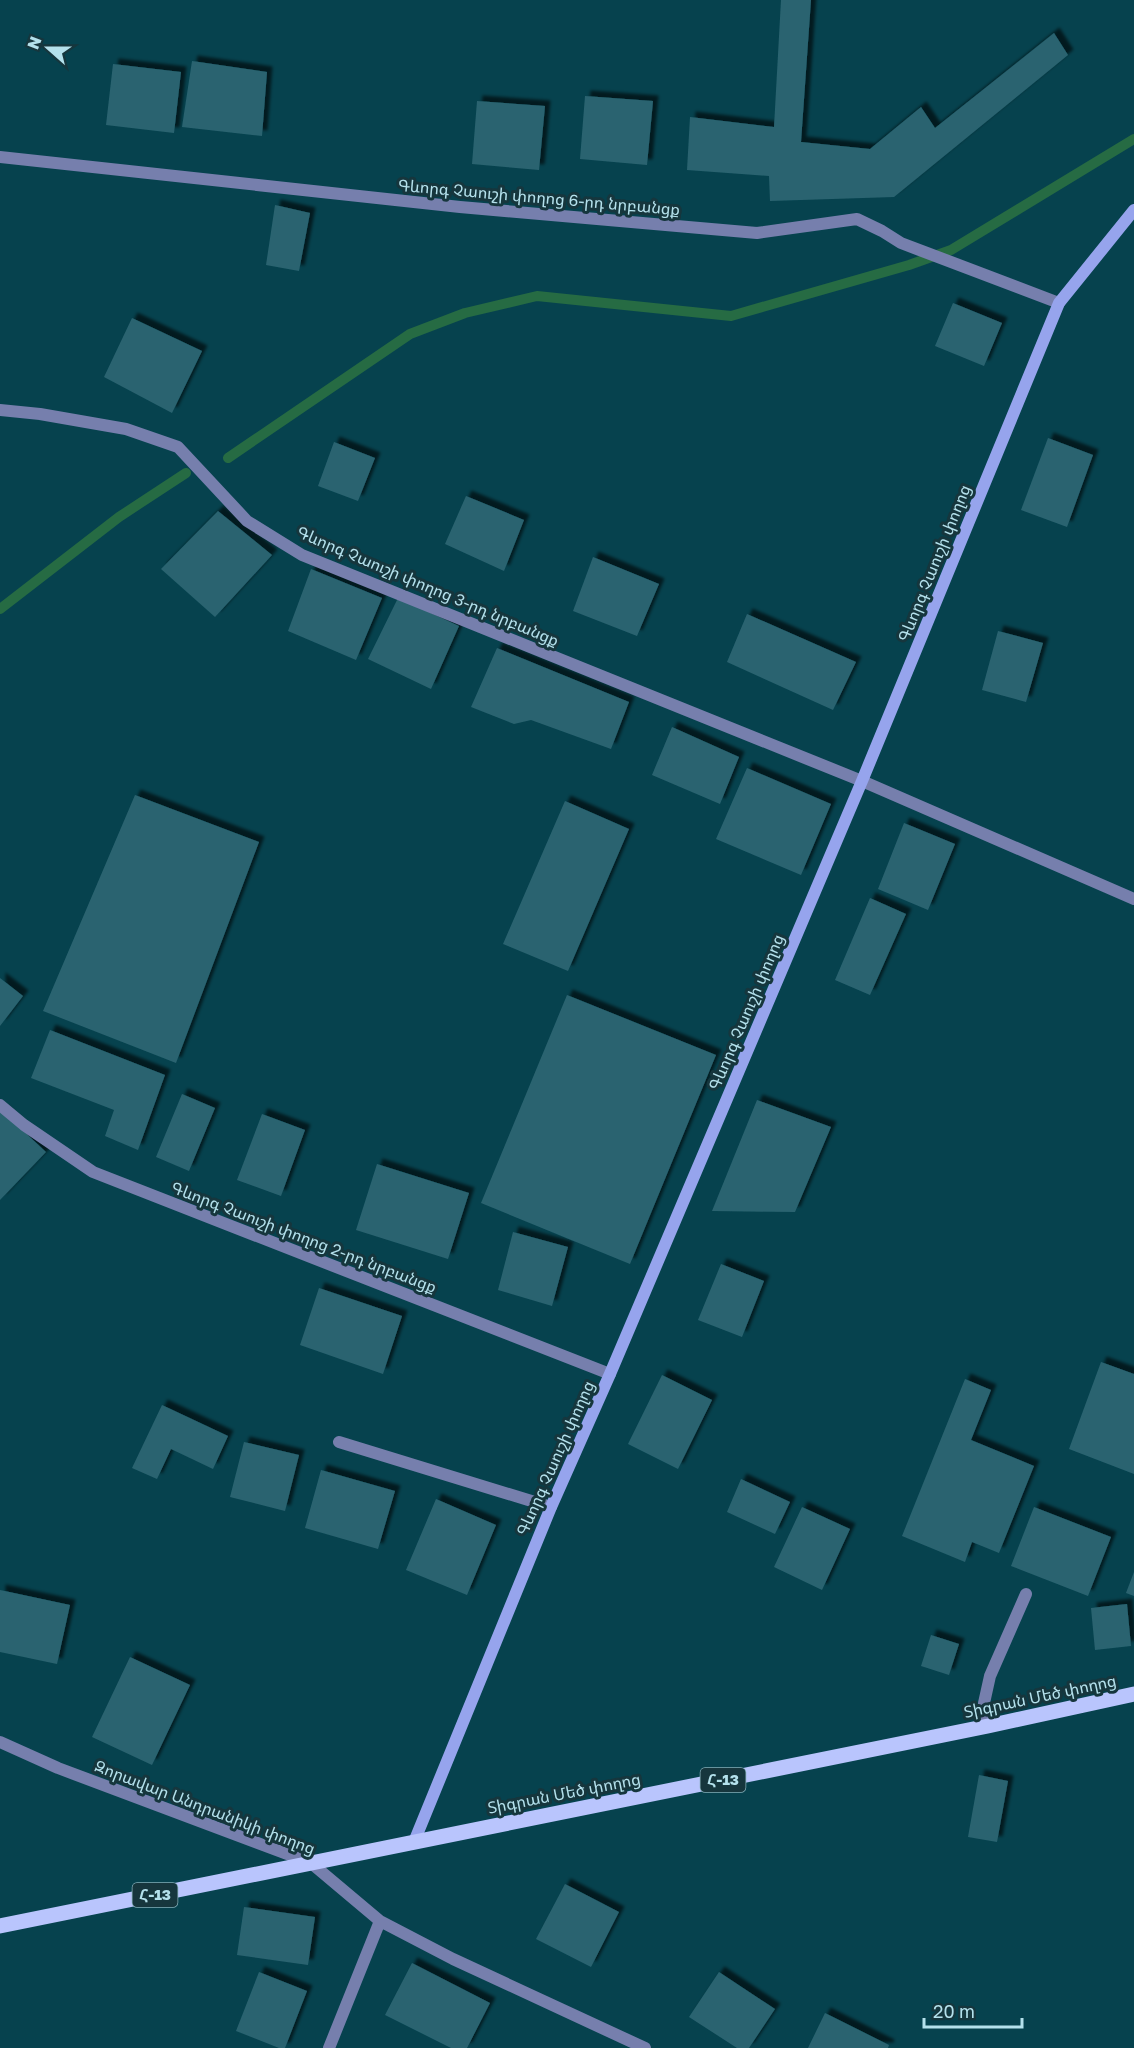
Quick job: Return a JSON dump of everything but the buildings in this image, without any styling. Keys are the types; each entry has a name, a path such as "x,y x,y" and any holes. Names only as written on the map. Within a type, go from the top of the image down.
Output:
{"main road":[{"name":"Գևորգ Չաուշի փողոց","path":"414,1842 551,1507 610,1374 862,781 1059,303 1134,210"},
{"name":"Տիգրան Մեծ փողոց","path":"0,1926 988,1726 1134,1694"}],"street":[{"name":"Գևորգ Չաուշի փողոց 6-րդ նրբանցք","path":"0,157 460,207 757,233 857,219 901,243 1059,303"},
{"name":"Գևորգ Չաուշի փողոց 3-րդ նրբանցք","path":"0,410 40,414 126,429 178,447 247,521 302,555 862,781 1134,900"},
{"name":"Գևորգ Չաուշի փողոց 2-րդ նրբանցք","path":"0,1105 24,1125 93,1172 610,1374"},
{"path":"339,1443 551,1507"},
{"path":"988,1726 984,1703 990,1676 1026,1594"},
{"name":"Զորավար Անդրանիկի փողոց","path":"0,1742 58,1768 311,1863 380,1921 453,1959 645,2048"},
{"path":"329,2048 380,1921"}],"waterway":[{"path":"228,458 410,334 465,313 537,296 731,316 909,265 951,250 1134,139"},
{"path":"0,609 119,517 186,473"}]}
